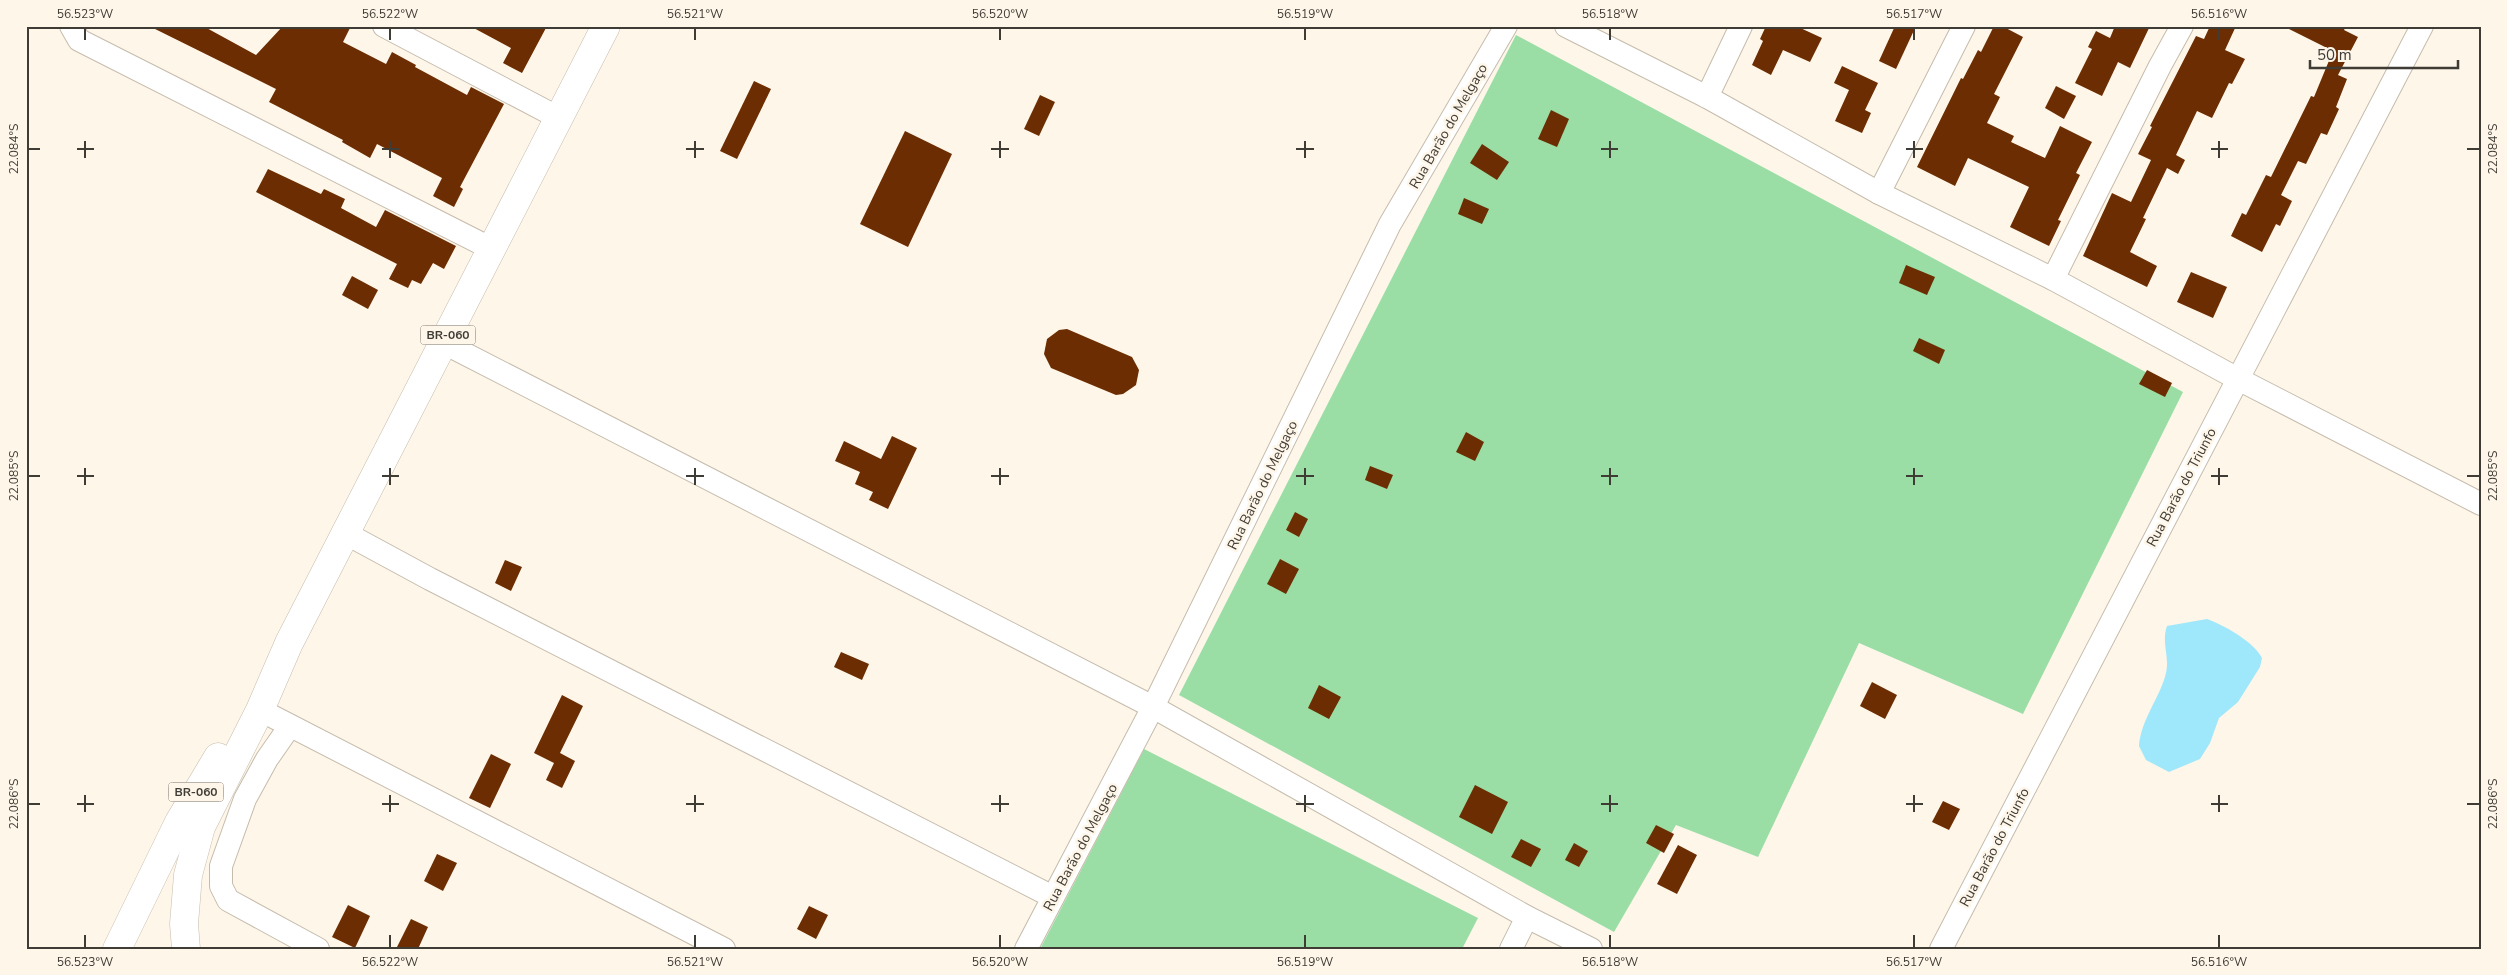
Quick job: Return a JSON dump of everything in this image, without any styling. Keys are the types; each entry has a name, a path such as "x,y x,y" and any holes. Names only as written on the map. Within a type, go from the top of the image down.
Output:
{"main road":[{"name":"BR-060","path":"186,949 184,924 188,876 201,827 260,710 289,643 606,26"},
{"name":"BR-060","path":"117,949 179,822 289,643"}],"street":[{"path":"71,26 79,40 492,249"},
{"path":"384,26 559,118"},
{"name":"Rua Barão do Melgaço","path":"1026,949 1153,707 1390,224 1506,26"},
{"path":"1566,26 1706,97 1879,193 2054,279 2238,379 2481,504"},
{"path":"1706,97 1741,26"},
{"path":"1879,193 1964,26"},
{"path":"2054,279 2160,66 2182,26"},
{"name":"Rua Barão do Triunfo","path":"1941,949 2422,26"},
{"path":"444,343 1153,707 1527,917 1591,949"},
{"path":"345,533 447,588 1053,897"},
{"path":"260,710 724,949"},
{"path":"290,726 267,759 245,799 221,866 221,886 228,900 318,949"},
{"path":"1511,949 1527,917"}],"green space":[{"path":"1516,35 2183,392 2023,714 1859,643 1758,857 1676,825 1614,932 1179,695"},
{"path":"1144,749 1478,918 1462,949 1040,949"}],"water":[{"path":"2207,619 2222,625 2246,640 2262,658 2260,667 2238,702 2219,718 2210,743 2200,759 2169,772 2146,760 2139,746 2143,727 2160,691 2166,673 2165,632 2167,626"}],"building":[{"path":"149,26 203,26 256,55 283,26 351,26 343,42 386,64 392,52 416,65 415,67 467,95 471,87 504,104 460,187 463,189 454,207 433,196 442,178 377,144 370,158 342,142 343,140 269,102 276,89"},
{"path":"470,26 547,26 522,73 503,63 511,48"},
{"path":"1766,26 1796,26 1822,38 1810,62 1783,50 1771,75 1752,65 1763,41 1760,39"},
{"path":"1895,26 1916,26 1896,69 1879,61"},
{"path":"1994,26 2002,26 2023,37 1994,94 2000,97 1987,123 2014,136 2011,142 2045,158 2060,126 2092,142 2076,173 2080,175 2058,220 2061,221 2049,246 2010,227 2029,187 1968,158 1955,186 1917,167 1961,78 1963,79 1978,50 1981,52"},
{"path":"2115,26 2150,26 2130,68 2118,62 2102,96 2075,83 2092,49 2088,47 2096,31 2110,38"},
{"path":"2210,26 2236,26 2225,50 2245,59 2232,84 2229,83 2212,118 2197,111 2176,155 2185,160 2178,174 2167,168 2143,218 2146,219 2130,252 2157,266 2147,287 2083,256 2112,193 2131,202 2151,160 2138,154 2152,127 2150,126 2196,36 2204,39"},
{"path":"2283,26 2346,26 2344,30 2358,37 2338,75 2347,79 2336,107 2339,109 2327,135 2321,133 2306,164 2298,161 2281,195 2292,201 2280,226 2276,224 2262,252 2231,236 2242,213 2246,215 2266,175 2271,177 2311,96 2314,97 2333,51"},
{"path":"1842,66 1878,83 1865,110 1871,113 1862,133 1835,121 1849,90 1834,83"},
{"path":"754,81 771,89 737,159 720,151"},
{"path":"2056,86 2076,96 2064,119 2045,108"},
{"path":"1040,95 1055,102 1039,136 1024,129"},
{"path":"1551,110 1569,119 1557,147 1538,139"},
{"path":"905,131 952,154 908,247 860,224"},
{"path":"1482,144 1509,162 1497,180 1470,163"},
{"path":"268,169 321,194 324,189 345,199 341,208 376,227 385,210 456,246 444,269 433,263 421,284 412,280 408,288 389,279 397,264 256,192"},
{"path":"1464,198 1489,209 1482,224 1458,214"},
{"path":"1906,265 1935,277 1927,295 1899,283"},
{"path":"2191,272 2227,287 2213,318 2177,302"},
{"path":"352,276 378,290 368,309 342,295"},
{"path":"1067,329 1132,357 1139,370 1136,385 1123,394 1116,395 1051,368 1044,354 1047,339 1059,330"},
{"path":"1919,338 1945,350 1939,364 1913,351"},
{"path":"2147,370 2172,383 2165,397 2139,384"},
{"path":"1466,432 1484,442 1475,461 1456,452"},
{"path":"892,436 917,448 888,509 869,500 873,492 855,484 860,472 835,461 844,441 881,459"},
{"path":"1370,466 1393,475 1387,489 1365,480"},
{"path":"1295,512 1308,519 1299,537 1286,530"},
{"path":"1280,559 1299,569 1286,594 1267,584"},
{"path":"505,560 522,567 511,591 495,583"},
{"path":"841,652 869,664 862,680 834,667"},
{"path":"1872,682 1897,695 1885,719 1860,706"},
{"path":"1319,685 1341,697 1329,719 1308,708"},
{"path":"562,695 583,706 560,753 575,761 562,788 546,780 554,763 534,753"},
{"path":"491,754 511,764 490,808 469,798"},
{"path":"1475,785 1508,802 1492,834 1459,817"},
{"path":"1943,801 1960,809 1949,830 1932,822"},
{"path":"1656,825 1674,834 1664,853 1646,843"},
{"path":"1521,839 1541,849 1531,867 1511,857"},
{"path":"1574,843 1588,851 1579,867 1565,860"},
{"path":"1678,845 1697,855 1677,894 1657,884"},
{"path":"437,854 457,863 443,891 424,881"},
{"path":"348,905 370,916 355,948 332,937"},
{"path":"809,906 828,915 816,939 797,929"},
{"path":"411,919 428,927 418,949 396,949"}]}
